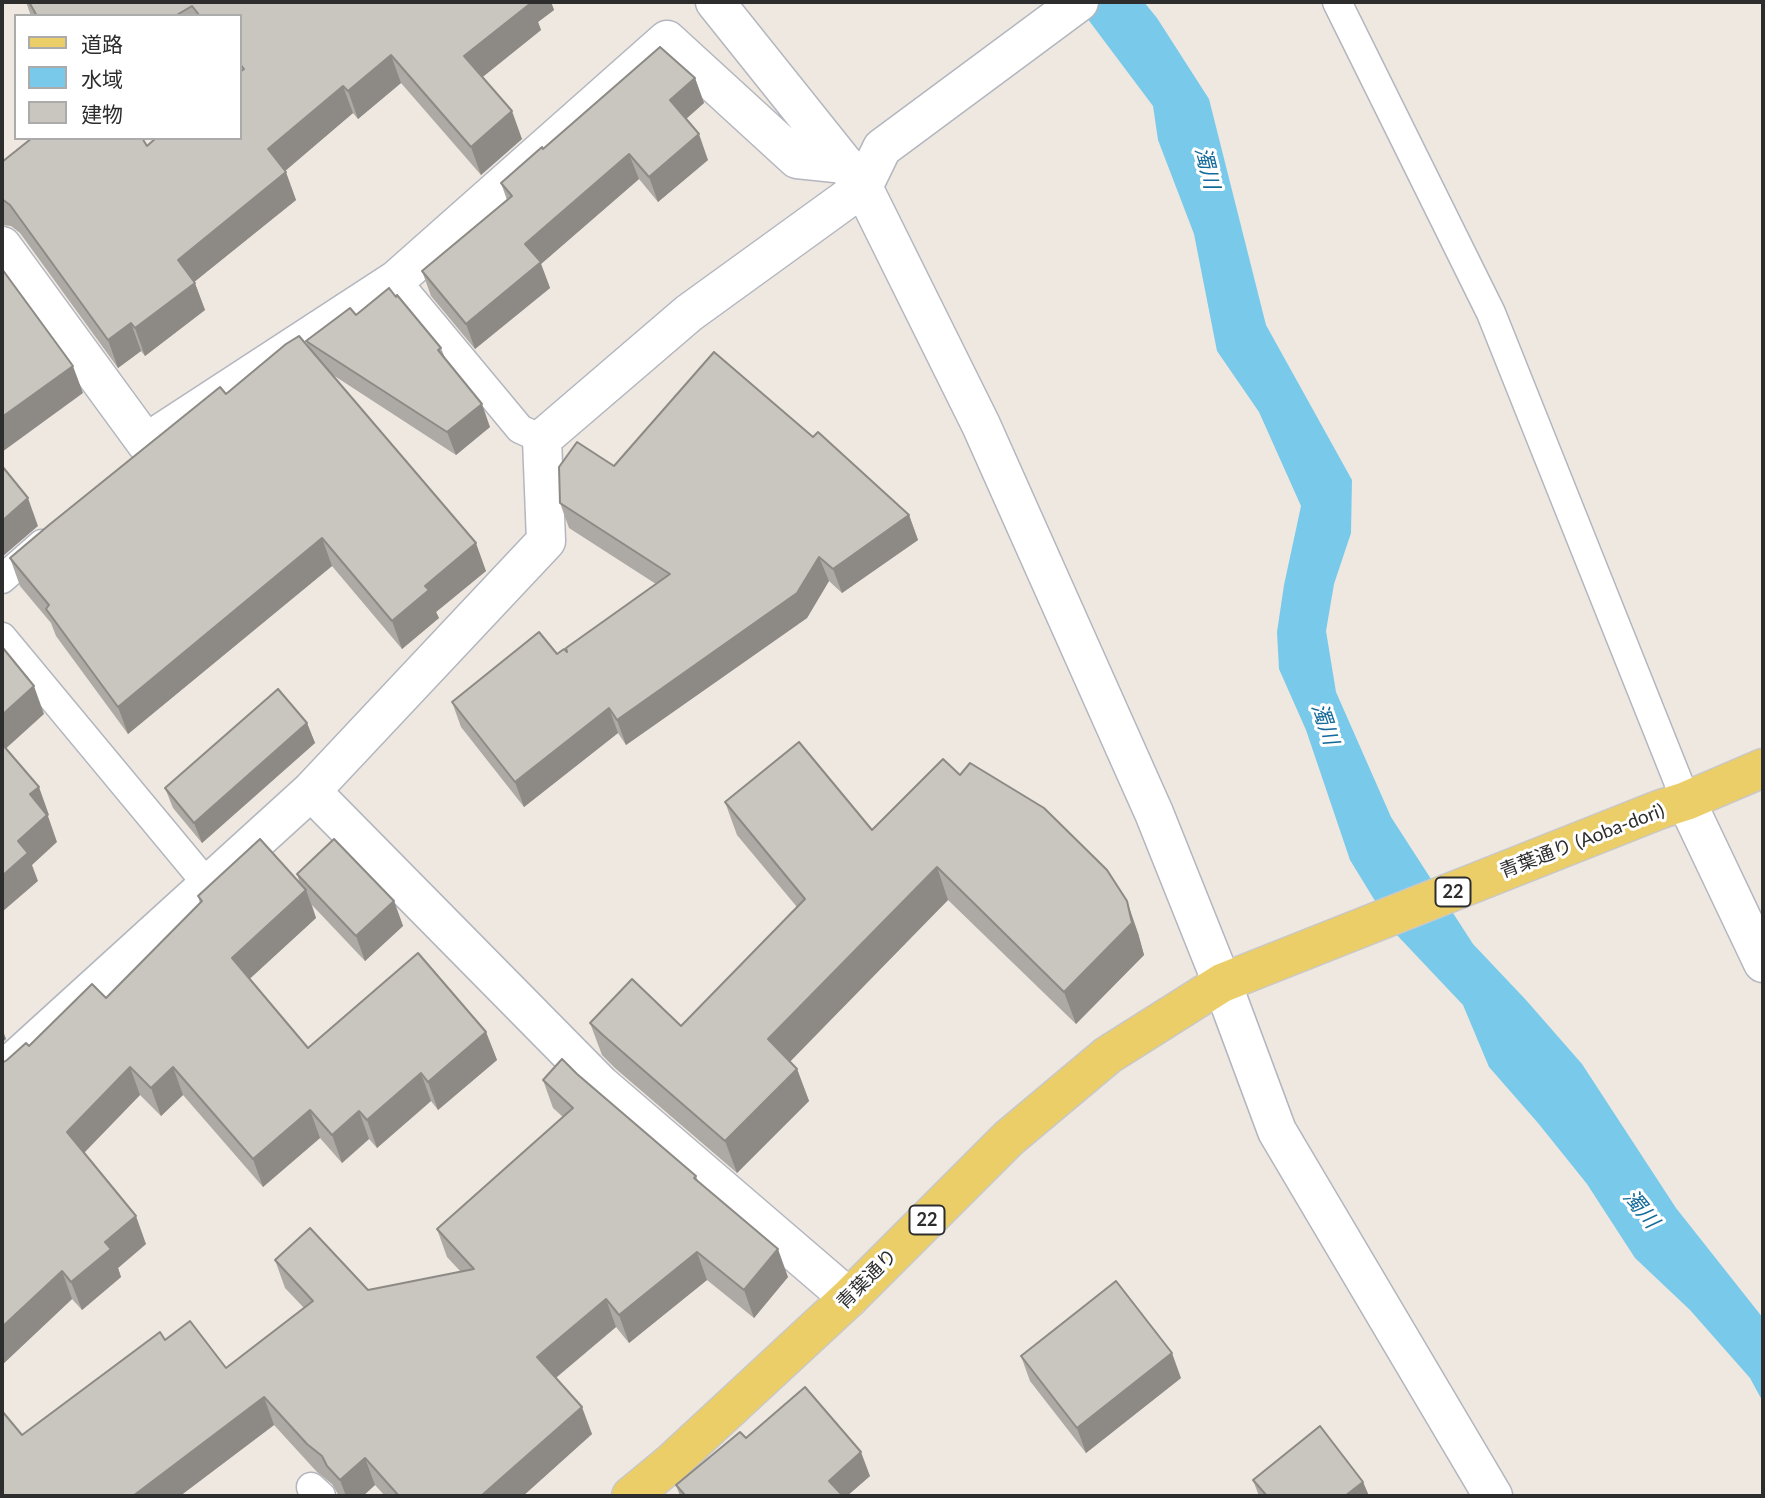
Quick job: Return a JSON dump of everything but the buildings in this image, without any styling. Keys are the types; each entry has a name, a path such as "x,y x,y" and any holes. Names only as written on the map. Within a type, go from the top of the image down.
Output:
{"main road":[{"name":"青葉通り (Aoba-dori)","path":"1233,978 1763,768"},
{"name":"青葉通り","path":"631,1496 849,1298 1009,1138 1108,1055 1233,978"}],"street":[{"path":"715,2 854,175 981,425 1154,813 1233,978 1278,1131 1493,1496"},
{"path":"2,1072 311,791 546,541 542,439 854,175 882,148 1079,2"},
{"path":"2,246 138,455 396,280 667,40 797,159 854,175"},
{"path":"311,791 601,1085 849,1298"},
{"path":"1673,805 1763,963"}],"lane":[{"path":"1336,2 1490,313 1673,805"},
{"path":"396,280 520,429 542,439"},
{"path":"2,579 61,528"},
{"path":"2,638 208,885"}],"water":[{"name":"濁川","path":"1075,2 1144,2 1209,99 1266,325 1352,480 1351,533 1334,584 1326,631 1336,692 1391,817 1473,944 1582,1064 1676,1208 1763,1318 1763,1402 1750,1378 1690,1310 1635,1258 1587,1184 1489,1067 1463,1005 1394,932 1350,860 1306,730 1279,669 1277,632 1301,506 1259,412 1217,351 1194,234 1158,140 1153,106"}]}
